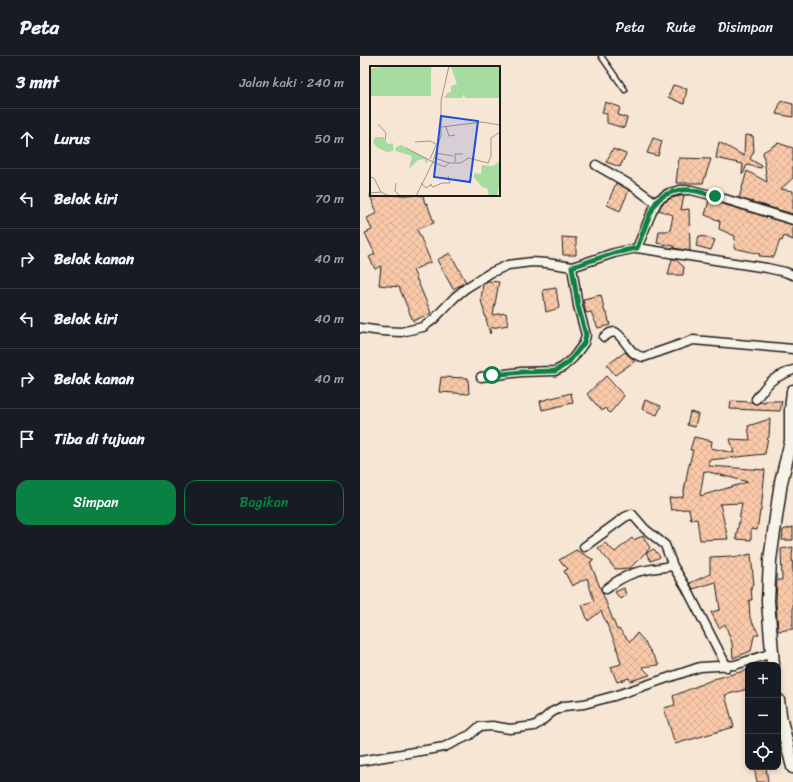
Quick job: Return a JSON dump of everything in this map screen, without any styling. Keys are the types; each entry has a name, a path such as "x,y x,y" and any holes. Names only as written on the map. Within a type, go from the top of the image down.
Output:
{"main road":[{"path":"773,659 768,601 770,560 781,482 792,441 791,410 793,391"},
{"path":"781,716 793,767"}],"street":[{"path":"596,165 634,187 656,203"},
{"path":"637,248 656,203 662,196 680,190 691,190 715,196 793,220"},
{"path":"360,328 401,332 423,327 434,319 466,288 490,273 508,265 547,262 572,267 614,253 637,248 785,272 793,275"},
{"path":"481,377 522,372 555,371 563,367 573,358 586,340 586,335 578,306 572,267"},
{"path":"604,337 615,332 621,337 632,352 636,355 644,357 693,340 793,349"},
{"path":"756,400 774,378 793,370"},
{"path":"584,547 625,517 632,514 644,529 665,545 673,566 686,587 726,667"},
{"path":"606,589 620,578 630,574 673,566"},
{"path":"360,761 444,747 470,735 479,727 492,726 510,728 534,726 552,712 560,708 584,704 614,696 700,667 726,667 773,659"}],"lane":[{"path":"601,56 625,90"}],"building":[{"path":"673,85 687,89 684,104 668,97"},
{"path":"781,101 793,104 793,117 776,114"},
{"path":"605,102 620,107 618,115 627,118 624,128 607,123 607,114 602,113"},
{"path":"745,135 753,136 754,151 750,159 762,166 761,168 747,165 742,174 743,164 716,158 719,142 744,156"},
{"path":"653,138 662,141 658,156 647,153"},
{"path":"778,143 793,148 793,178 781,189 793,191 793,214 739,198 747,171 767,182 763,152"},
{"path":"613,149 626,154 620,167 606,162"},
{"path":"679,158 711,159 703,183 676,183"},
{"path":"616,183 629,190 620,211 607,205"},
{"path":"370,196 423,196 425,204 427,203 434,223 417,229 431,262 413,270 431,313 413,321 399,287 379,285 381,266 375,269 369,257 375,254 365,233 372,230 367,218 377,213"},
{"path":"684,196 681,210 689,209 690,251 657,243 659,231 670,231 673,215 659,210 662,204 671,198"},
{"path":"709,200 793,225 793,240 784,236 782,241 780,240 774,257 759,256 760,254 734,248 735,236 719,229 720,221 705,215"},
{"path":"699,236 715,240 711,250 696,246"},
{"path":"562,237 576,238 576,255 563,255"},
{"path":"450,253 466,282 453,289 437,260"},
{"path":"672,259 675,259 684,267 683,275 668,275"},
{"path":"488,281 499,282 493,315 506,313 508,325 491,328 490,334 481,300 483,284"},
{"path":"556,288 559,308 546,312 543,290"},
{"path":"601,295 605,313 607,313 610,325 598,328 591,312 586,313 583,299"},
{"path":"625,352 635,361 615,375 607,365"},
{"path":"606,376 624,396 610,413 605,408 602,411 587,394"},
{"path":"441,377 468,378 469,394 439,392"},
{"path":"571,393 573,403 542,410 540,401"},
{"path":"645,400 661,406 657,415 642,409"},
{"path":"731,401 751,402 756,404 760,402 765,403 765,401 782,401 780,411 730,409"},
{"path":"690,412 698,414 695,427 687,425"},
{"path":"770,419 769,437 765,454 709,460 709,466 765,470 761,511 757,530 751,529 751,540 736,539 742,503 720,504 728,539 700,540 697,519 691,520 689,509 671,510 669,498 683,497 693,450 690,450 694,437 712,441 711,448 734,453 730,439 750,440 748,426","holes":["704,471 748,482 700,496"]},
{"path":"793,527 793,540 782,540 783,530"},
{"path":"643,536 650,548 630,568 615,569 598,548 605,543 615,552 632,538 633,540"},
{"path":"793,547 793,629 778,631 776,601 777,580 782,580 781,549"},
{"path":"654,549 660,557 651,561 646,553"},
{"path":"576,550 594,560 590,562 617,630 619,629 630,642 637,633 644,641 659,665 642,667 650,675 630,681 629,678 617,682 611,667 621,664 616,645 601,611 588,621 582,605 594,601 587,578 572,586 564,571 568,569 559,560"},
{"path":"751,554 754,586 751,586 752,600 749,600 750,618 759,634 754,636 751,651 733,658 732,643 725,624 719,628 711,612 720,610 716,582 693,589 690,583 710,574 710,557 732,556 733,558"},
{"path":"624,588 626,595 620,599 615,592"},
{"path":"745,671 745,690 725,695 734,727 675,744 664,708 675,705 673,696 714,679"},
{"path":"755,770 766,770 768,782 757,782"}],"route":[{"path":"492,375 555,371 568,363 586,340 578,306 572,267 590,260 637,248 656,203 662,196 680,190 691,190 715,196"}]}
